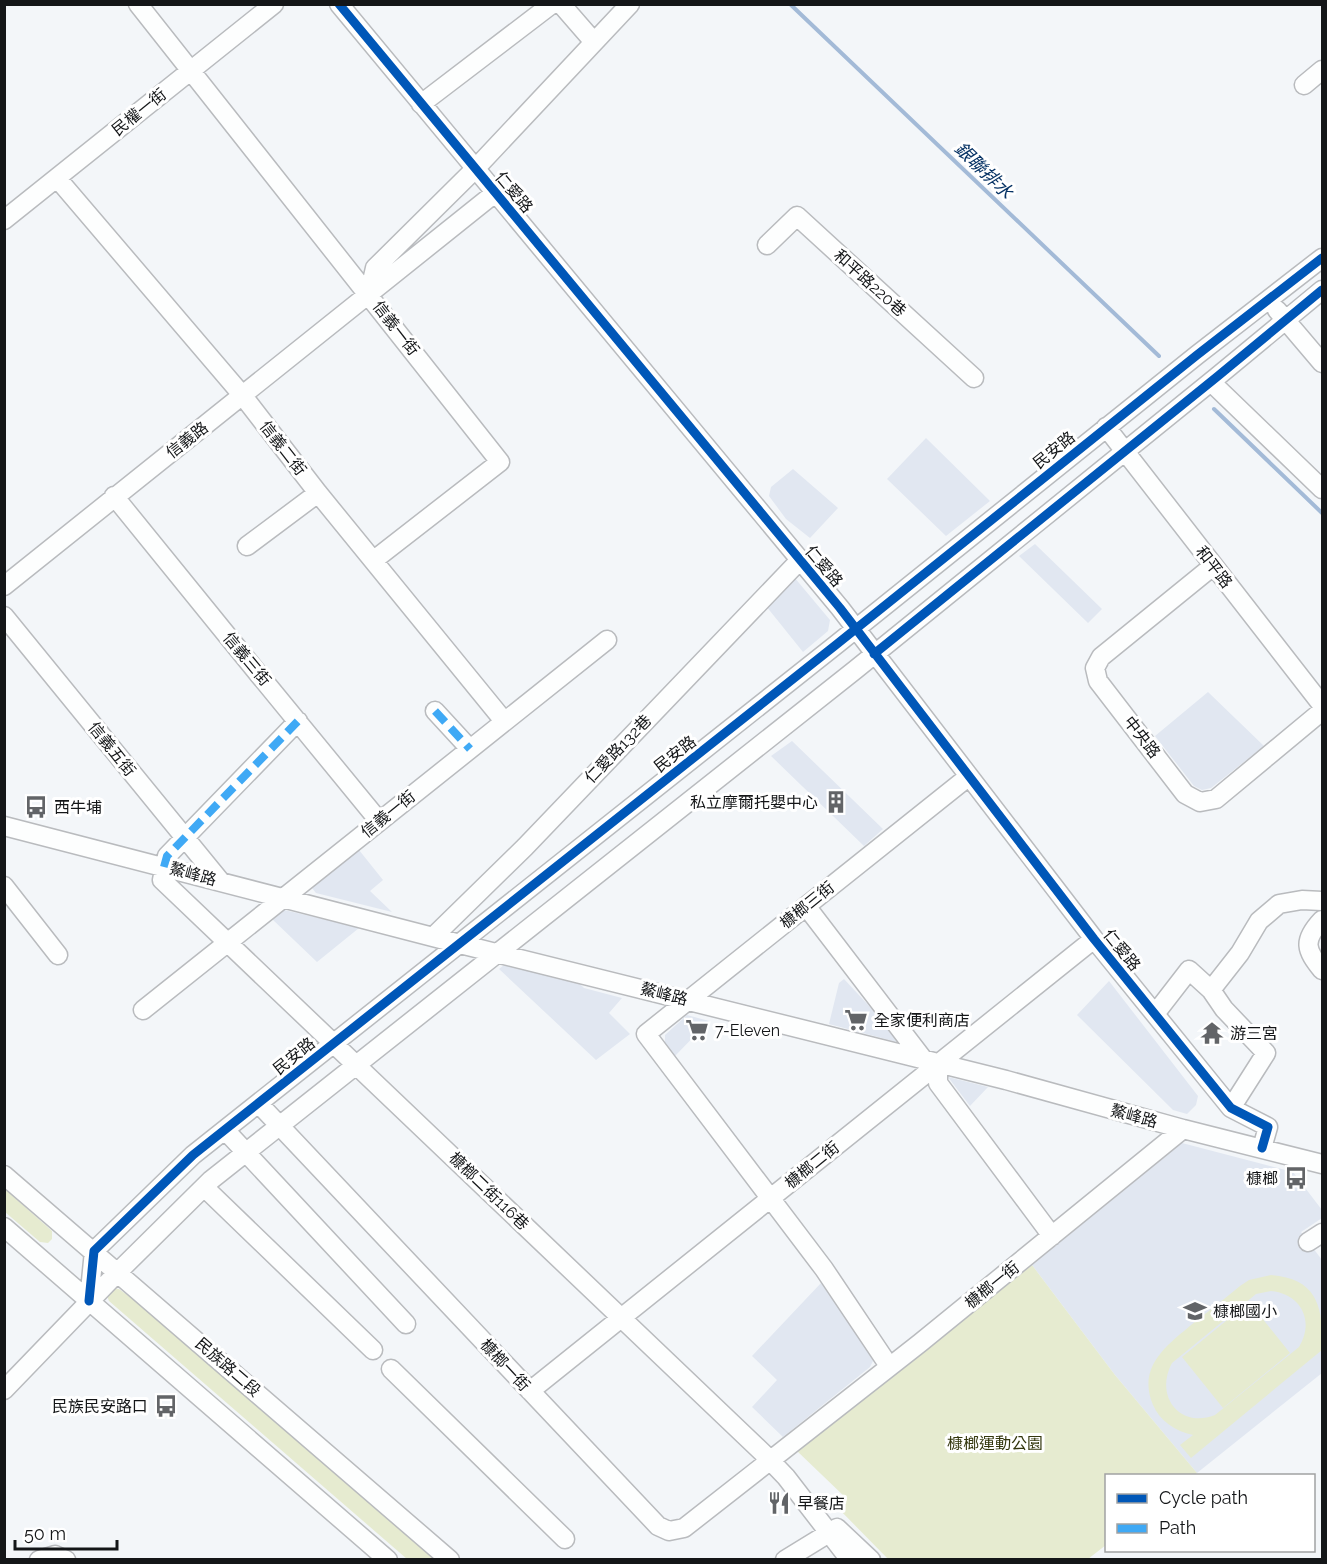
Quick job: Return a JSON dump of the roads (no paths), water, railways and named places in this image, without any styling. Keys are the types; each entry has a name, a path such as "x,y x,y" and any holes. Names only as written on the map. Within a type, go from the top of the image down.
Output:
{"street":[{"name":"信義一街","path":"138,4 500,462 374,560"},
{"name":"民權一街","path":"4,220 274,4"},
{"name":"仁愛路","path":"339,4 856,629 1094,939 1231,1108 1268,1126 1262,1148"},
{"path":"421,104 552,4"},
{"path":"561,4 594,42"},
{"path":"369,294 375,268 474,169 630,4"},
{"path":"1304,85 1323,70"},
{"name":"信義二街","path":"57,178 243,396 318,493 504,721"},
{"name":"信義路","path":"4,586 495,193"},
{"name":"和平路220巷","path":"767,245 797,216 974,378"},
{"name":"民安路","path":"94,1251 193,1155 856,629 1106,427 1323,258"},
{"path":"4,1390 204,1187 874,654 1323,290"},
{"path":"1269,300 1323,363"},
{"path":"1211,382 1323,489"},
{"name":"和平路","path":"1106,427 1323,705"},
{"path":"247,546 318,493"},
{"name":"信義三街","path":"114,496 379,821"},
{"name":"仁愛路132巷","path":"433,937 525,847 800,560"},
{"name":"中央路","path":"1214,566 1101,657 1095,668 1098,681 1185,794 1200,802 1216,799 1323,711"},
{"name":"信義五街","path":"4,616 221,882"},
{"name":"信義一街","path":"283,898 607,640"},
{"path":"435,711 470,749"},
{"path":"164,867 167,856 298,721"},
{"name":"槺榔三街","path":"770,1198 646,1034 968,777"},
{"name":"鰲峰路","path":"4,826 460,944 930,1061 1323,1164"},
{"name":"槺榔二街116巷","path":"164,867 162,880 770,1460"},
{"path":"4,886 58,955"},
{"path":"143,1010 283,898"},
{"path":"1211,990 1240,953 1259,921 1279,904 1302,900 1323,901"},
{"path":"806,906 930,1061 938,1083 1052,1236"},
{"path":"1323,920 1314,928 1308,941 1310,955 1323,970"},
{"name":"槺榔二街","path":"530,1391 770,1198 930,1061 1094,939"},
{"path":"1155,1014 1189,970 1211,990 1224,1009 1266,1053 1231,1108"},
{"name":"槺榔一街","path":"259,1104 658,1526 669,1531 684,1528 1183,1129"},
{"path":"225,1130 406,1324"},
{"name":"民族路二段","path":"4,1175 450,1560"},
{"path":"204,1187 373,1350"},
{"path":"770,1198 824,1269 889,1366"},
{"path":"4,1227 388,1560"},
{"path":"90,1301 94,1251"},
{"path":"391,1369 566,1539"},
{"path":"770,1460 786,1477 850,1560"},
{"path":"785,1560 837,1528 871,1560"},
{"path":"39,1560 55,1555 66,1560"}],"waterway":[{"name":"銀聯排水","path":"790,4 1159,356"},
{"name":"銀聯排水","path":"1214,409 1322,513"}],"place":[{"name":"私立摩爾托嬰中心","path":"836,802"},
{"name":"西牛埔","path":"36,807"},
{"name":"全家便利商店","path":"856,1020"},
{"name":"7-Eleven","path":"697,1030"},
{"name":"游三宮","path":"1212,1033"},
{"name":"槺榔","path":"1296,1178"},
{"name":"槺榔國小","path":"1195,1311"},
{"name":"民族民安路口","path":"166,1406"},
{"name":"早餐店","path":"779,1503"}],"park label":[{"name":"槺榔運動公園","path":"995,1443"}]}
